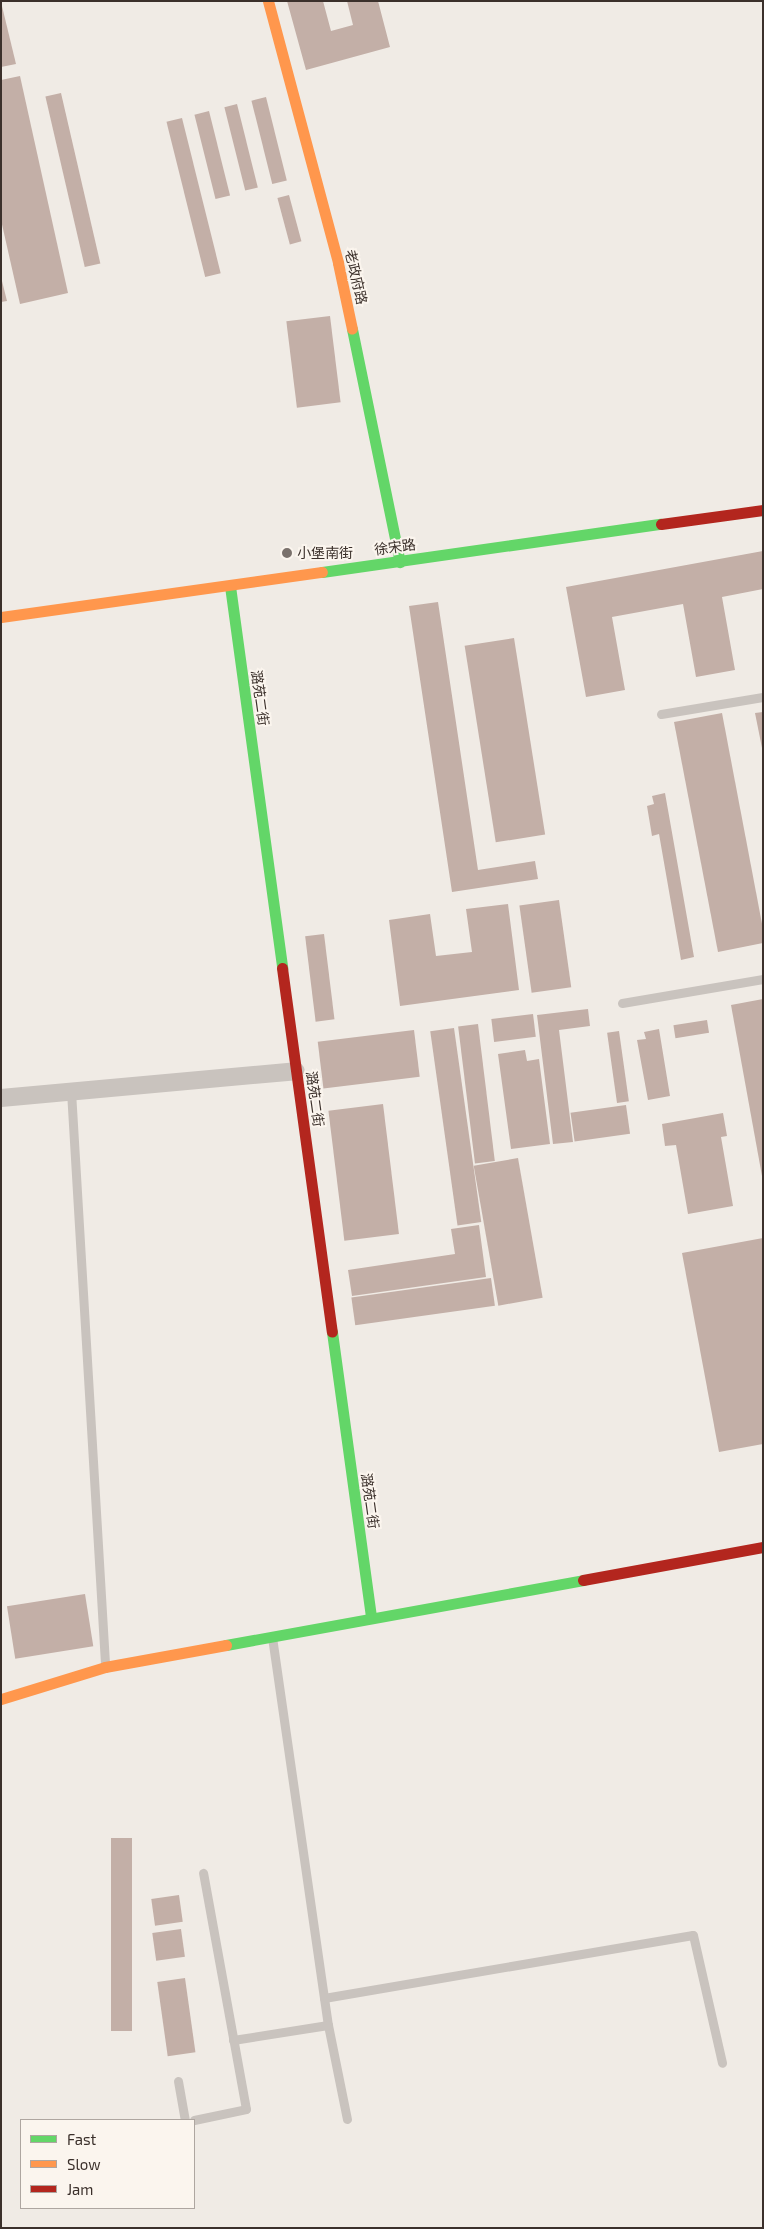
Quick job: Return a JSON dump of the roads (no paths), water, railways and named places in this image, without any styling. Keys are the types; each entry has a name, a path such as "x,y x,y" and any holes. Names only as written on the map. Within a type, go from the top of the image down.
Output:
{"street":[{"name":"老政府路","path":"268,1 338,263 400,562"},
{"name":"徐宋路","path":"1,617 763,510"},
{"name":"潞苑二街","path":"230,586 370,1617"},
{"path":"1,1098 296,1071"},
{"path":"1,1699 105,1667 370,1617 763,1547"}],"lane":[{"path":"661,714 763,697"},
{"path":"622,1003 763,979"},
{"path":"71,1091 105,1667"},
{"path":"272,1636 328,2025 346,2119"},
{"path":"195,2120 246,2109 203,1873"},
{"path":"324,1998 693,1935 722,2063"},
{"path":"233,2040 328,2025"},
{"path":"178,2081 185,2119"}],"place":[{"name":"小堡南街","path":"287,553"}]}
